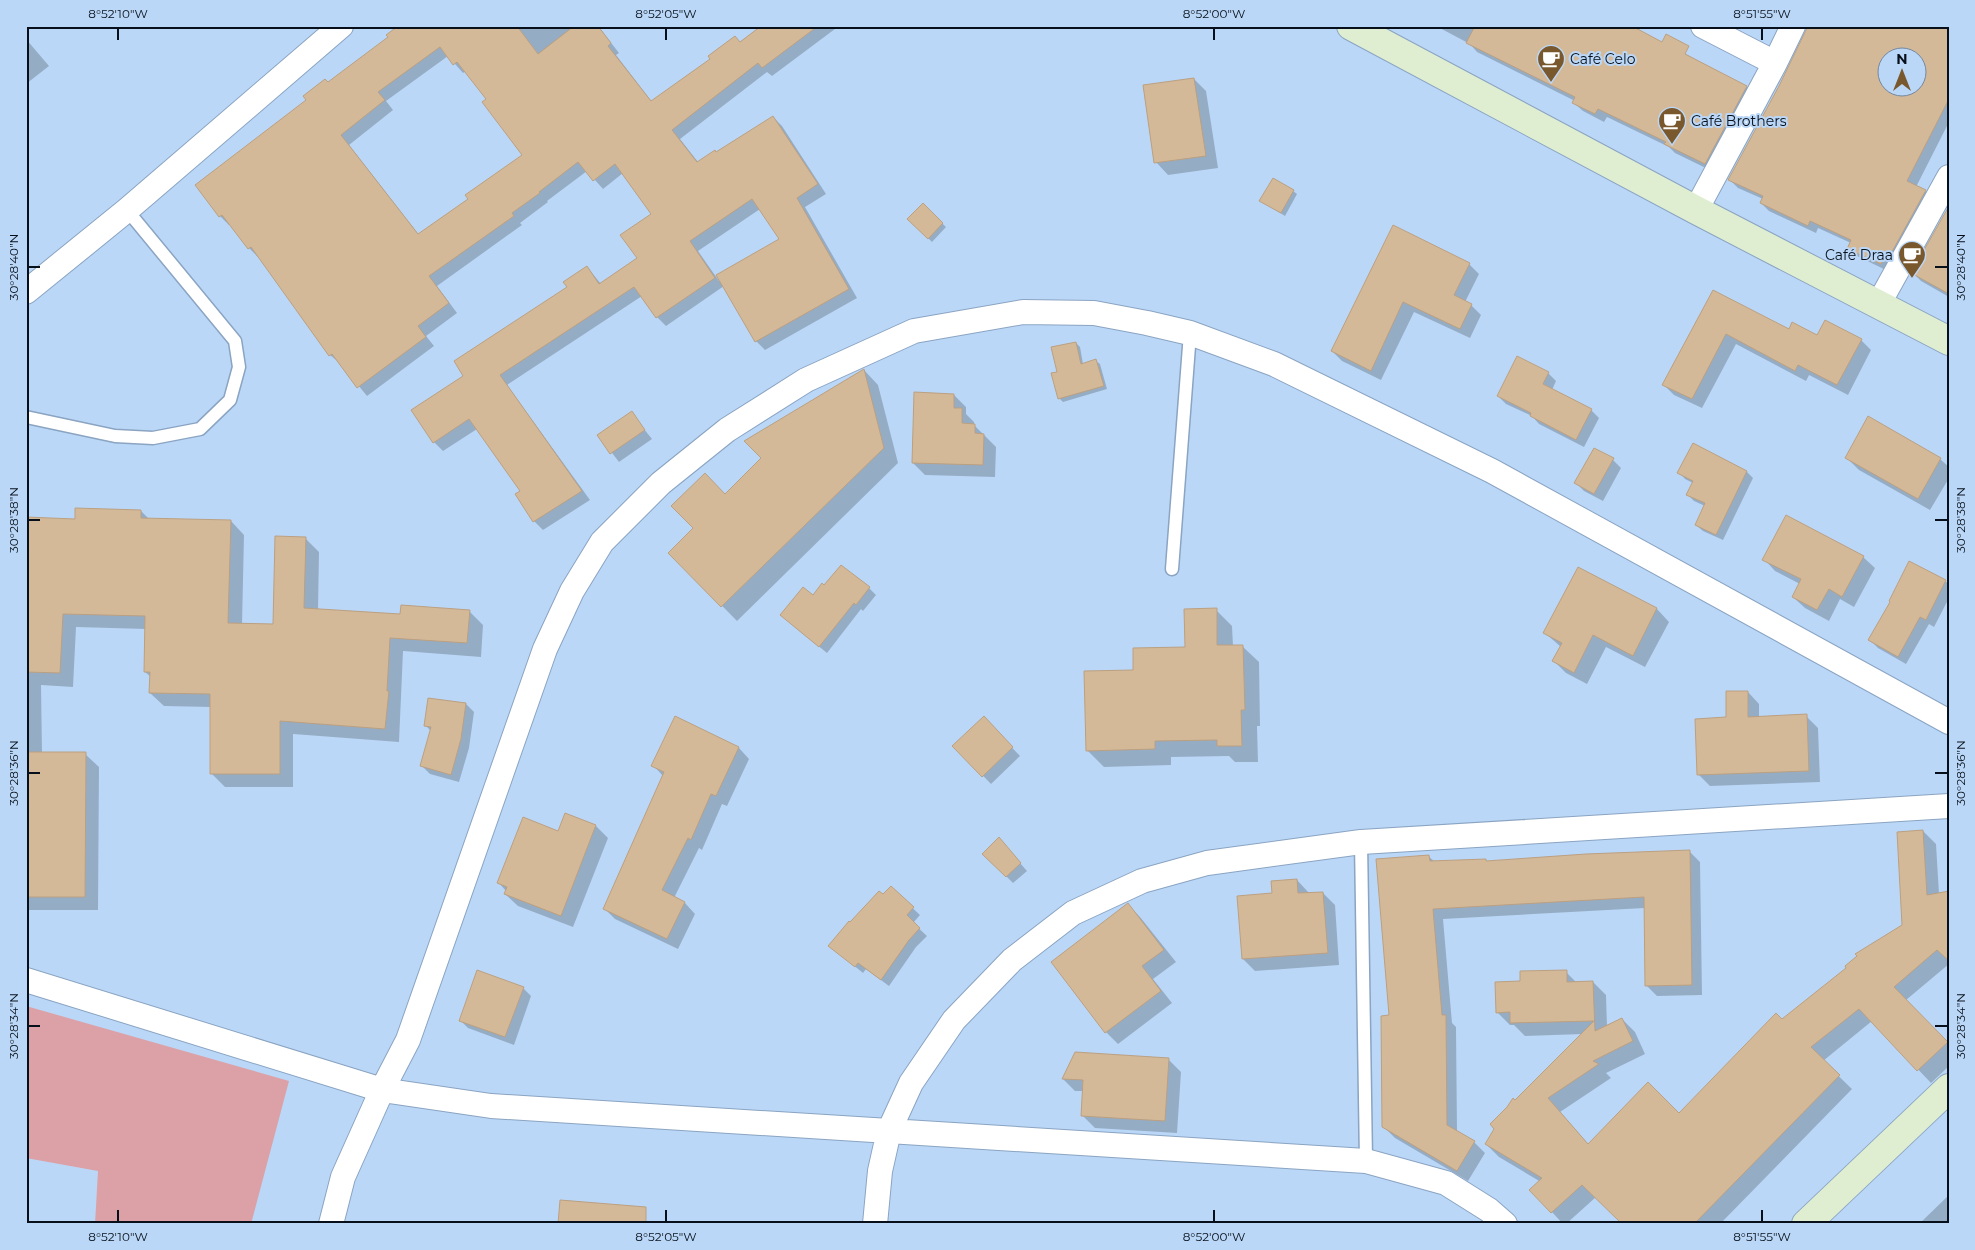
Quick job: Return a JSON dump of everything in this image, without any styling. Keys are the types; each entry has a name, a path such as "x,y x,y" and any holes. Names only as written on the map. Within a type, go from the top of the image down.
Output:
{"street":[{"path":"26,292 127,210 341,26"},
{"path":"1351,26 1696,210 1949,341"},
{"path":"1703,26 1775,63"},
{"path":"1696,210 1793,26"},
{"path":"1878,305 1949,177"},
{"path":"331,1224 343,1177 382,1090 411,1032 545,649 572,591 602,542 661,483 728,430 806,380 914,331 1023,312 1094,313 1190,333 1274,364 1492,471 1949,722"},
{"path":"875,1224 880,1171 889,1131 911,1082 954,1020 1012,960 1073,913 1142,881 1207,863 1362,842 1949,806"},
{"path":"26,980 382,1090 491,1106 1366,1161 1446,1183 1489,1210 1505,1224"},
{"path":"1806,1224 1949,1088"}],"lane":[{"path":"26,417 115,436 153,438 200,429 230,400 239,367 235,341 127,210"},
{"path":"1172,569 1190,333"},
{"path":"1362,842 1366,1161"}],"shaded area":[{"path":"26,1006 289,1081 251,1224 95,1224 98,1171 26,1158"}],"building":[{"path":"398,26 517,26 538,54 574,26 598,26 611,43 608,46 651,101 710,59 708,56 735,36 740,42 761,26 818,26 762,68 758,63 672,130 697,162 773,116 818,184 797,198 849,289 755,342 716,275 779,239 752,199 690,241 715,278 656,318 634,287 500,375 582,491 533,522 515,494 520,491 469,419 433,443 411,410 463,376 454,361 567,287 563,282 587,266 599,284 637,258 620,235 651,214 615,164 593,181 578,162 512,213 514,216 429,276 449,303 418,326 426,337 357,388 332,354 329,356 251,247 248,249 222,215 219,217 195,185 306,100 303,96 325,79 328,82 388,37 386,35","holes":["440,47 453,65 457,62 486,99 482,102 522,155 465,195 468,199 418,234 341,135 385,100 378,92"]},
{"path":"1475,26 1632,26 1662,42 1666,34 1689,46 1685,54 1747,86 1705,164 1664,144 1666,142 1598,109 1595,114 1572,103 1575,97 1466,43"},
{"path":"1808,26 1949,26 1949,99 1907,181 1926,190 1888,259 1885,258 1881,264 1847,249 1851,240 1810,221 1808,226 1760,203 1763,196 1728,180 1779,86"},
{"path":"1194,78 1206,156 1154,163 1143,85"},
{"path":"1273,178 1294,190 1281,213 1259,201"},
{"path":"923,203 943,223 928,239 907,219"},
{"path":"1949,206 1949,294 1911,273"},
{"path":"1393,225 1470,263 1454,295 1472,304 1460,329 1403,302 1371,371 1331,351"},
{"path":"1713,290 1789,329 1792,322 1817,335 1825,320 1862,339 1837,385 1798,365 1795,371 1726,334 1692,399 1662,385"},
{"path":"1076,342 1081,364 1096,359 1104,386 1058,399 1051,373 1057,372 1051,347"},
{"path":"1517,356 1549,372 1543,384 1592,409 1576,440 1530,416 1531,413 1497,396"},
{"path":"864,369 884,448 721,607 668,553 693,528 671,506 705,473 725,494 761,458 744,441"},
{"path":"914,392 954,394 954,408 962,408 962,423 975,424 975,433 984,434 983,465 912,463"},
{"path":"632,411 645,430 610,454 597,435"},
{"path":"1868,416 1941,458 1918,499 1845,458"},
{"path":"1693,443 1747,471 1716,535 1695,525 1705,503 1686,495 1693,481 1677,473"},
{"path":"1594,448 1614,458 1594,494 1574,483"},
{"path":"75,508 141,510 141,518 231,520 228,623 273,624 275,536 306,537 304,608 400,614 401,605 470,610 467,643 390,638 387,691 389,691 385,729 280,721 280,774 210,774 210,694 149,693 150,672 144,672 145,616 63,614 60,673 26,672 26,517 75,519"},
{"path":"1786,515 1864,556 1842,597 1829,589 1817,610 1792,597 1801,579 1762,560"},
{"path":"1909,561 1946,580 1926,620 1920,617 1898,657 1868,640 1890,602"},
{"path":"841,565 870,587 856,605 854,603 819,647 780,615 803,587 813,595 822,583 824,585"},
{"path":"1578,567 1657,608 1633,656 1593,635 1574,673 1552,661 1562,643 1543,633"},
{"path":"1217,608 1217,645 1243,645 1245,710 1241,710 1242,746 1217,746 1217,740 1155,741 1155,749 1086,751 1084,671 1133,670 1133,648 1185,647 1184,609"},
{"path":"1726,691 1748,691 1748,717 1807,714 1809,771 1697,775 1695,719 1726,717"},
{"path":"428,698 466,703 461,739 451,775 420,766 431,727 424,726"},
{"path":"675,716 739,747 716,796 711,794 691,840 688,838 662,890 685,902 667,939 603,909 664,772 651,766"},
{"path":"984,716 1013,747 982,777 952,746"},
{"path":"26,752 86,752 85,897 26,897"},
{"path":"565,813 596,825 561,916 504,894 507,887 497,883 523,817 558,831"},
{"path":"1923,830 1927,895 1949,891 1949,961 1937,950 1894,987 1948,1042 1917,1071 1859,1009 1811,1047 1840,1075 1694,1224 1622,1224 1582,1185 1551,1213 1529,1190 1542,1178 1485,1144 1494,1129 1490,1124 1513,1098 1515,1100 1594,1021 1510,1023 1510,1012 1496,1013 1495,982 1520,981 1520,971 1567,970 1567,982 1593,981 1595,1031 1622,1018 1633,1041 1593,1061 1599,1064 1548,1098 1588,1144 1648,1082 1679,1113 1776,1013 1782,1019 1846,968 1845,966 1857,956 1855,954 1902,925 1897,832"},
{"path":"999,837 1021,863 1006,877 982,854"},
{"path":"1690,850 1692,985 1645,986 1644,897 1433,909 1442,1015 1446,1015 1447,1125 1475,1141 1457,1171 1382,1127 1381,1016 1389,1015 1376,859 1429,855 1430,861 1486,859 1486,861 1586,854"},
{"path":"1297,879 1298,893 1323,892 1328,953 1242,959 1237,896 1272,893 1271,881"},
{"path":"891,886 914,907 907,915 920,928 909,940 881,980 858,963 855,967 828,946 849,921 879,891 883,894"},
{"path":"1128,903 1164,950 1142,966 1161,991 1105,1033 1051,962"},
{"path":"477,970 524,987 505,1037 459,1021"},
{"path":"1075,1052 1169,1058 1165,1121 1081,1116 1083,1080 1062,1079"},
{"path":"560,1200 646,1207 646,1224 558,1224"}],"place":[{"name":"Café Celo","path":"1551,83"},
{"name":"Café Brothers","path":"1672,145"},
{"name":"Café Draa","path":"1912,279"}]}
